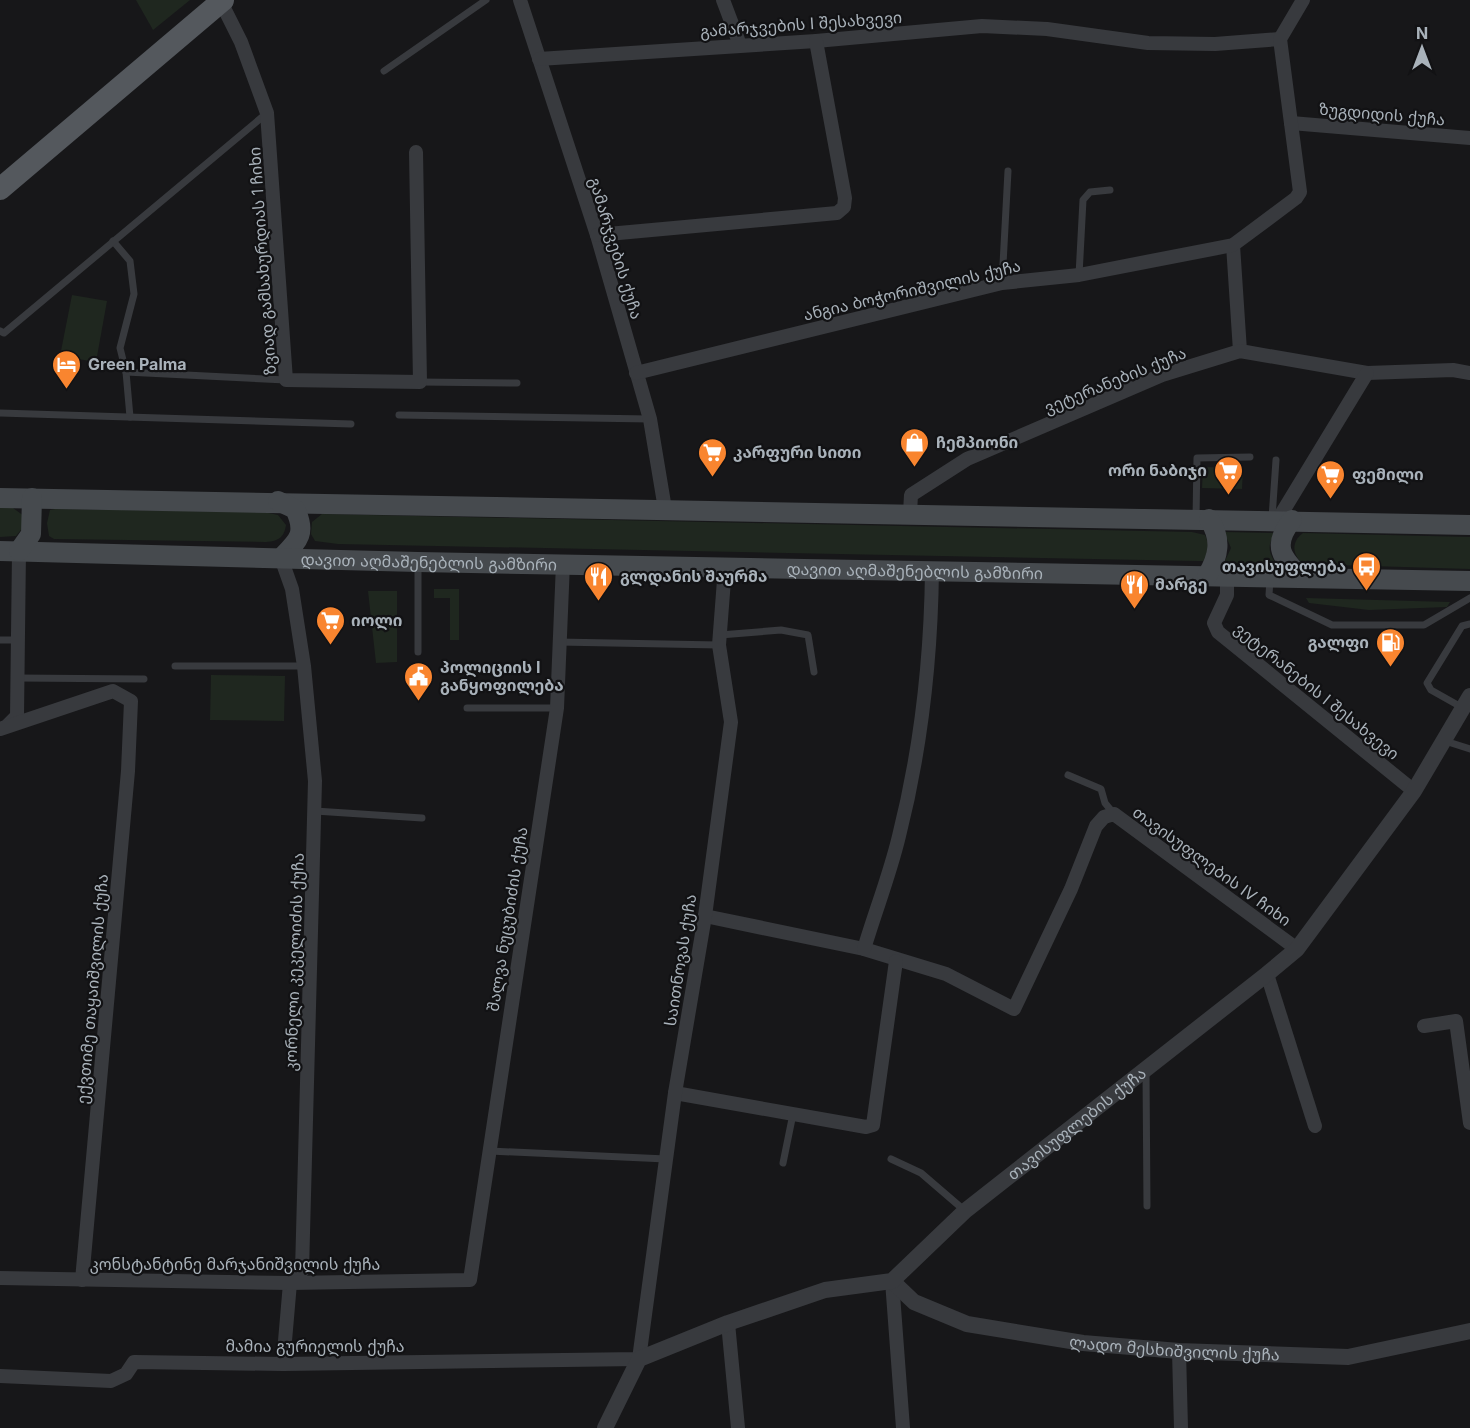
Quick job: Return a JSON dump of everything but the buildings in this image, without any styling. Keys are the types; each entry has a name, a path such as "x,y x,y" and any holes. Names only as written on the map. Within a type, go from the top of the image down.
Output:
{"main road":[{"path":"0,189 222,1"},
{"path":"0,498 665,508 1470,525"},
{"path":"9,551 31,534 32,498"},
{"path":"278,501 295,509 301,528 299,540 281,558"},
{"path":"1203,519 1217,533 1219,546 1216,562 1207,576"},
{"path":"1280,521 1284,529 1280,548 1286,562 1302,578"},
{"name":"დავით აღმაშენებლის გამზირი","path":"9,551 418,562 1470,581"}],"street":[{"name":"გამარჯვების ქუჩა","path":"520,0 597,235 650,419 665,508"},
{"path":"723,0 740,45"},
{"path":"1240,351 1233,245 1296,198 1300,192 1280,39 1303,0"},
{"name":"ზვიად გამსახურდიას 1 ჩიხი","path":"222,1 241,42 267,113 286,380 420,382"},
{"name":"გამარჯვების I შესახვევი","path":"539,59 816,41 982,26 1047,29 1148,44 1215,44 1280,39"},
{"path":"597,235 837,213 844,207 845,198 816,41"},
{"name":"ზუგდიდის ქუჩა","path":"1291,123 1470,138"},
{"path":"416,152 420,382"},
{"name":"ანგია ბოჭორიშვილის ქუჩა","path":"636,373 1002,283 1079,275 1233,245"},
{"name":"ვეტერანების ქუჩა","path":"910,513 911,495 967,459 1162,375 1240,351 1367,373 1453,369 1470,373"},
{"path":"1280,521 1367,373"},
{"path":"4,727 17,716 17,640 9,551"},
{"name":"კორნელი კეკელიძის ქუჩა","path":"281,558 292,589 304,666 315,781 302,1271 290,1283 283,1364"},
{"name":"შალვა ნუცუბიძის ქუჩა","path":"470,1280 557,708 563,563"},
{"name":"საითნოვას ქუჩა","path":"639,1359 675,1093 705,916 731,722 719,640 725,567"},
{"path":"864,949 899,837 915,760 930,647 932,570"},
{"name":"ვეტერანების I შესახვევი","path":"1227,576 1227,595 1214,622 1218,632 1414,791"},
{"path":"4,727 113,685"},
{"name":"ექვთიმე თაყაიშვილის ქუჩა","path":"82,1280 128,771 131,701 113,685"},
{"name":"თავისუფლების ქუჩა","path":"892,1281 965,1210 1146,1070 1297,949 1414,791 1466,702"},
{"name":"თავისუფლების IV ჩიხი","path":"705,916 864,949 896,961 946,974 1014,1009 1071,889 1096,826 1104,817 1114,814 1297,949"},
{"path":"675,1093 867,1127 873,1125 896,961"},
{"path":"1267,974 1315,1126"},
{"path":"1424,1026 1456,1021 1470,1123"},
{"name":"კონსტანტინე მარჯანიშვილის ქუჩა","path":"0,1278 290,1283 470,1280"},
{"path":"605,1428 639,1359 728,1323 825,1290 892,1281 903,1428"},
{"name":"ლადო მესხიშვილის ქუჩა","path":"892,1281 914,1302 967,1324 1083,1343 1179,1351 1348,1357 1470,1331"},
{"path":"728,1323 738,1428"},
{"path":"1179,1351 1181,1428"},
{"name":"მამია გურიელის ქუჩა","path":"0,1376 111,1381 126,1374 134,1362 283,1364 639,1359"}],"lane":[{"path":"384,71 486,0"},
{"path":"0,332 4,333 267,113"},
{"path":"1002,283 1008,171"},
{"path":"1079,275 1083,200 1090,192 1110,190"},
{"path":"113,241 130,261 134,294 120,348 126,372 130,417"},
{"path":"126,372 286,380"},
{"path":"420,382 517,383"},
{"path":"0,413 351,424"},
{"path":"399,415 650,419"},
{"path":"1203,519 1197,458 1250,457"},
{"path":"1276,460 1280,521"},
{"path":"418,562 418,652"},
{"path":"1270,577 1269,595 1332,625 1424,625 1470,598"},
{"path":"1466,702 1431,690 1427,682 1462,626 1470,624"},
{"path":"558,642 719,640 781,630 808,635 814,672"},
{"path":"0,640 17,640"},
{"path":"175,666 304,666"},
{"path":"17,678 113,685 144,679"},
{"path":"467,708 557,708"},
{"path":"1445,741 1470,749"},
{"path":"1068,775 1101,789 1105,803 1114,814"},
{"path":"315,811 422,818"},
{"path":"1146,1070 1147,1206"},
{"path":"783,1163 793,1114"},
{"path":"490,1151 666,1159"},
{"path":"891,1159 921,1173 965,1210"}],"shaded area":[{"path":"136,0 190,0 153,30"},
{"path":"72,295 107,301 96,362 60,356"},
{"path":"1203,467 1243,468 1242,489 1202,488"},
{"path":"0,507 13,508 24,516 25,525 16,536 0,537"},
{"path":"50,510 264,512 278,515 286,525 280,538 266,542 54,539 49,536 47,523"},
{"path":"322,514 1192,532 1205,535 1208,549 1203,561 1197,561 338,544 315,541 311,534 312,522"},
{"path":"1224,532 1276,533 1270,548 1271,556 1276,564 1224,563 1231,548"},
{"path":"1303,533 1470,537 1470,569 1303,564 1294,548 1296,540"},
{"path":"434,589 459,589 459,640 450,640 450,598 434,598"},
{"path":"368,591 397,591 397,662 376,663"},
{"path":"1306,598 1450,602 1447,607 1369,610 1309,603"},
{"path":"211,675 285,676 284,721 210,720"}],"place":[{"name":"Green Palma","path":"67,390"},
{"name":"ჩემპიონი","path":"915,468"},
{"name":"კარფური სითი","path":"712,478"},
{"name":"ორი ნაბიჯი","path":"1228,496"},
{"name":"ფემილი","path":"1331,500"},
{"name":"თავისუფლება","path":"1367,592"},
{"name":"გლდანის შაურმა","path":"599,602"},
{"name":"მარგე","path":"1134,610"},
{"name":"იოლი","path":"330,646"},
{"name":"გალფი","path":"1390,668"},
{"name":"პოლიციის I განყოფილება","path":"419,702"}]}
